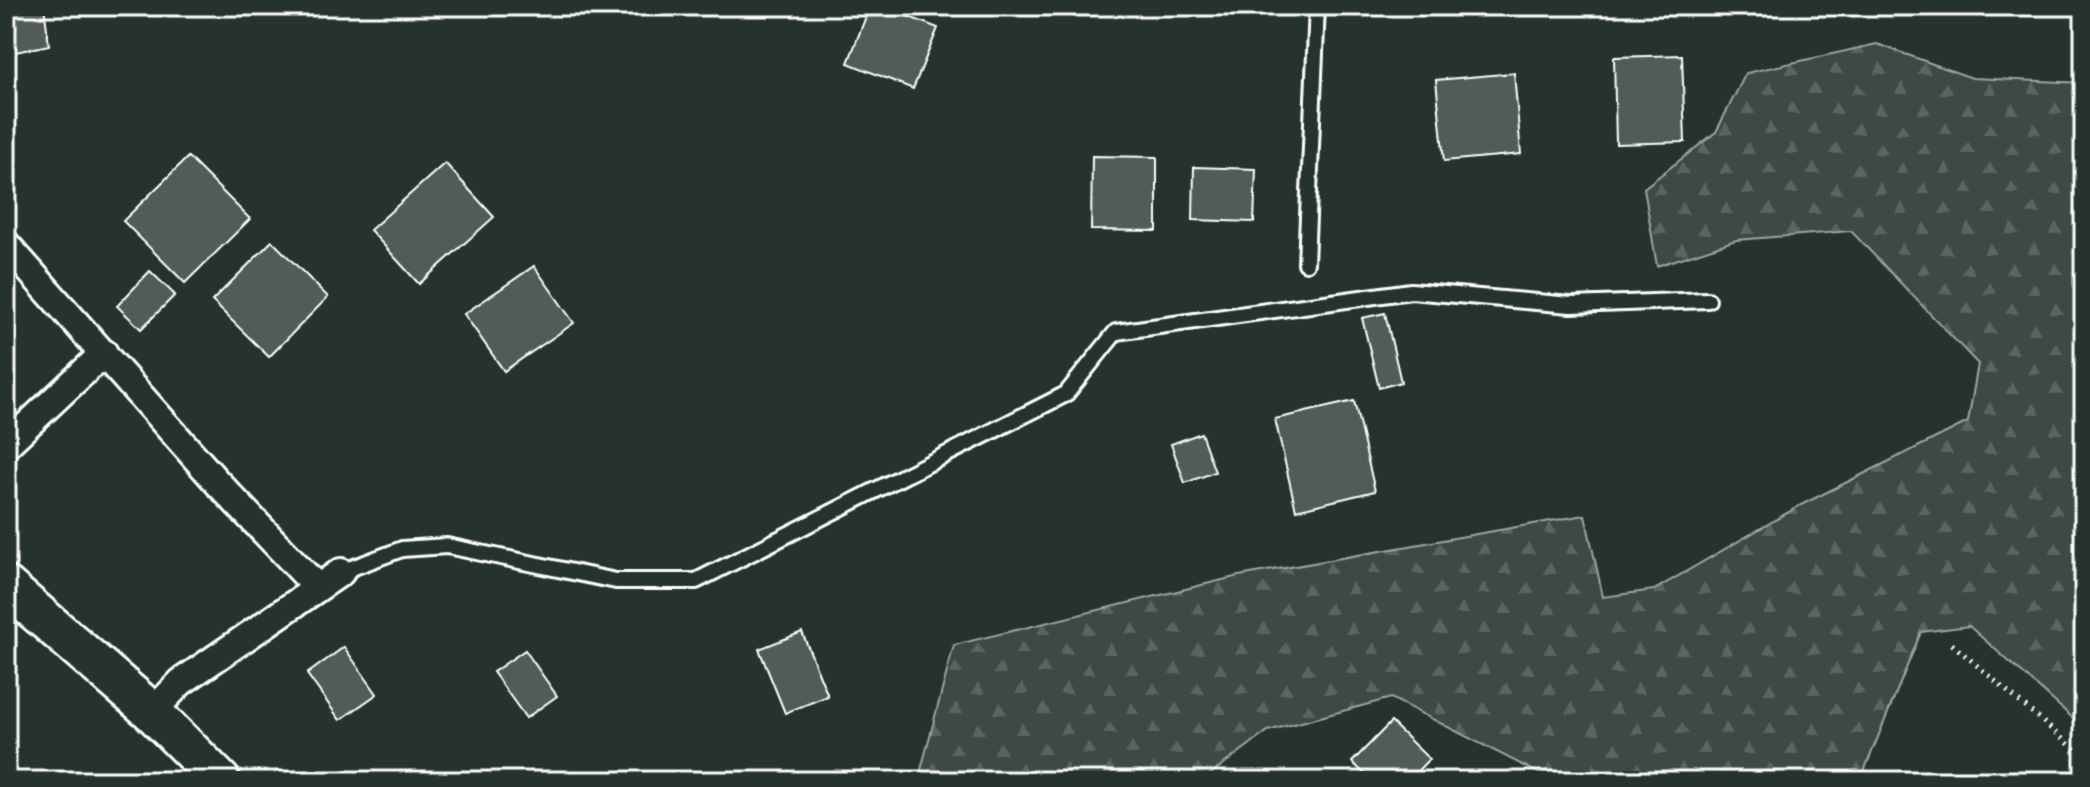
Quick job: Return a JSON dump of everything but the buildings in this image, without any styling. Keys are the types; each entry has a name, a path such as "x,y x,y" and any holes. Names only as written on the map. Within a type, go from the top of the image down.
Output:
{"main road":[{"path":"6,586 152,712 221,781"}],"street":[{"path":"6,244 217,482 316,586"},
{"path":"6,445 104,353"},
{"path":"152,712 181,682 316,586 341,572"}],"lane":[{"path":"1306,263 1317,6"},
{"path":"341,572 402,549 447,546 616,581 696,581 1066,394 1116,332 1411,291 1571,305 1708,300"}],"path":[{"path":"1952,644 2084,757"}],"green space":[{"path":"1877,44 1972,78 2084,83 2084,728 1969,626 1921,632 1860,781 1554,781 1391,698 1268,731 1201,781 918,781 954,645 1239,576 1585,515 1603,597 1654,590 1801,505 1968,422 1978,364 1851,231 1736,240 1657,266 1644,188 1716,132 1746,73"}]}
